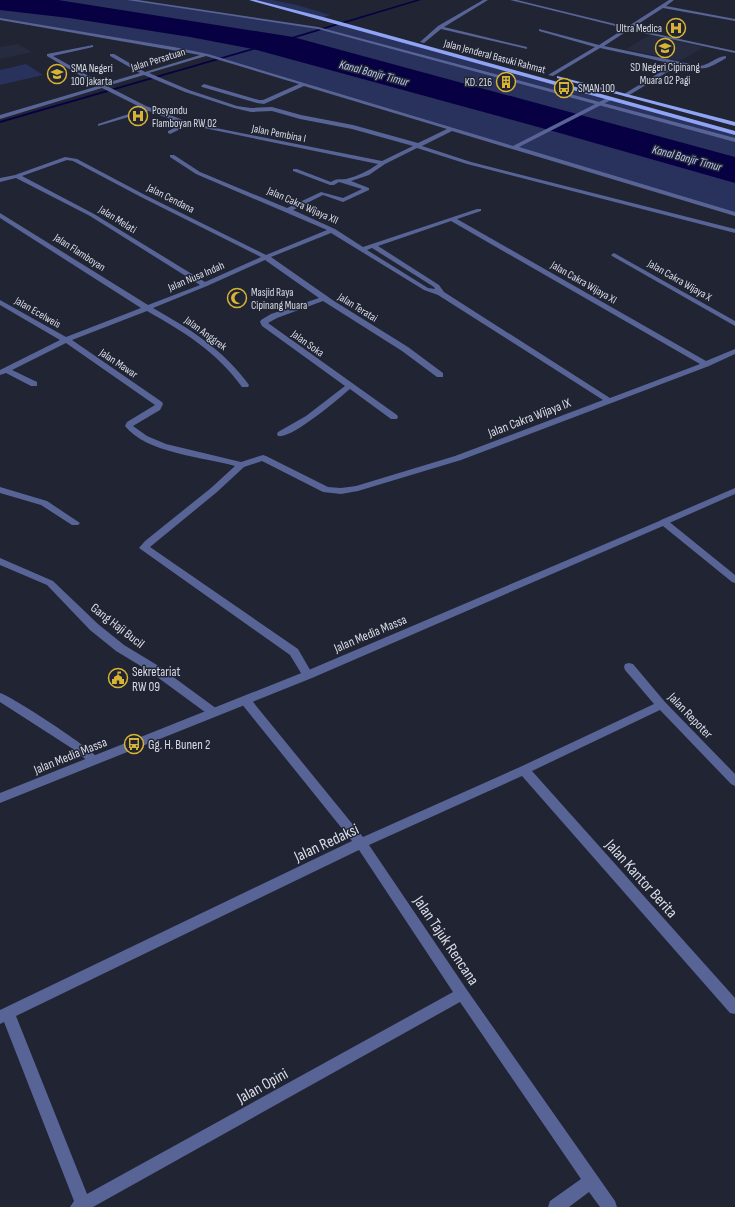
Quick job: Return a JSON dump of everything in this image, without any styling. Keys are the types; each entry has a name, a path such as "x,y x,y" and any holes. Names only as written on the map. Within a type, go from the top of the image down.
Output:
{"main road":[{"name":"Jalan Jenderal Basuki Rahmat","path":"250,0 345,24 418,46 562,84 609,99 735,132"},
{"path":"272,0 286,3"},
{"path":"307,8 336,16"},
{"name":"Jalan Jenderal Basuki Rahmat","path":"362,23 422,42 475,55"},
{"name":"Jalan Jenderal Basuki Rahmat","path":"543,73 735,124"}],"street":[{"path":"129,0 318,28 735,140"},
{"path":"422,42 440,27 486,0"},
{"path":"512,0 735,52"},
{"path":"551,74 627,28 635,25 672,0"},
{"path":"662,7 735,20"},
{"path":"0,19 174,48 215,57 226,62 518,146 735,214"},
{"path":"440,27 525,48"},
{"path":"541,30 598,46 705,68 724,57"},
{"name":"Jalan Pembina I","path":"91,46 49,55 105,88 147,110 187,124 383,163"},
{"path":"112,55 149,75 187,91 236,107 251,110 272,109 300,118 353,127 470,163 735,231"},
{"name":"Jalan Persatuan","path":"0,117 149,75 206,55"},
{"path":"626,95 679,63"},
{"path":"204,86 259,102 264,102 304,84"},
{"path":"518,146 609,99"},
{"path":"100,125 147,110"},
{"path":"170,132 187,124"},
{"path":"345,181 367,174 383,163 453,128"},
{"name":"Jalan Cakra Wijaya XII","path":"172,156 198,173 333,230 426,289 442,293 609,401"},
{"name":"Jalan Cendana","path":"17,176 67,158 75,160 266,257"},
{"path":"288,210 323,193 343,200 367,189 345,181 338,180 332,184 295,170"},
{"path":"0,180 17,176"},
{"name":"Jalan Melati","path":"17,176 92,215 205,285"},
{"path":"363,249 479,210"},
{"name":"Jalan Flamboyan","path":"0,215 147,308"},
{"name":"Jalan Cakra Wijaya XI","path":"452,219 706,364"},
{"name":"Jalan Nusa Indah","path":"3,372 66,340 205,285 266,257 333,230"},
{"name":"Jalan Cakra Wijaya XII","path":"372,246 437,286 442,293"},
{"name":"Jalan Cakra Wijaya X","path":"614,255 735,324"},
{"name":"Jalan Teratai","path":"266,257 324,298 405,349 440,375"},
{"name":"Jalan Soka","path":"324,298 274,316 264,322 266,326 394,417"},
{"name":"Jalan Ecelweis","path":"0,302 66,340"},
{"name":"Jalan Anggrek","path":"147,308 193,334 217,352 245,385"},
{"name":"Jalan Mawar","path":"66,340 159,404 157,408 130,424 129,426 131,428 152,441 162,445 241,465"},
{"name":"Jalan Cakra Wijaya IX","path":"241,465 264,458 326,490 342,491 358,488 397,475 458,458 706,364 735,351"},
{"path":"3,372 34,384"},
{"path":"280,434 309,418 349,386"},
{"path":"241,465 214,490 148,542 144,548 294,652 308,675"},
{"path":"0,490 44,504 75,523"},
{"name":"Jalan Media Massa","path":"0,798 308,675 735,491"},
{"path":"664,522 735,580"},
{"name":"Gang Haji Bucil","path":"2,564 50,583 94,627 120,648 153,668 214,712"},
{"name":"Jalan Repoter","path":"629,667 661,705 735,781"},
{"path":"0,697 80,748 94,760"},
{"name":"Jalan Tajuk Rencana","path":"245,700 361,844 462,994 609,1207"},
{"name":"Jalan Redaksi","path":"4,1015 361,844 524,770 661,705"},
{"name":"Jalan Kantor Berita","path":"524,770 735,1008"},
{"name":"Jalan Opini","path":"82,1206 462,994"},
{"path":"4,1015 82,1206"},
{"path":"556,1207 591,1181"}],"shaded area":[{"path":"0,0 129,0 322,29 340,23 735,133 735,214 206,55 175,47 0,19"},
{"path":"251,0 272,0 297,5 330,15 321,18"},
{"name":"SD Negeri Cipinang Muara 02 Pagi","path":"650,35 704,47 680,61 626,49"},
{"path":"18,44 32,52 0,59 0,47"},
{"path":"26,64 43,75 0,85 0,70"}],"water":[{"name":"Kanal Banjir Timur","path":"0,0 58,0 293,37 735,157 735,183 549,130 253,49 190,37 69,18 0,10"}],"waterway":[{"path":"284,40 419,0"},
{"path":"0,122 261,47"}],"place":[{"name":"Ultra Medica","path":"676,28"},
{"name":"SD Negeri Cipinang Muara 02 Pagi","path":"665,48"},
{"name":"SMA Negeri 100 Jakarta","path":"57,74"},
{"name":"KD. 216","path":"506,82"},
{"name":"SMAN 100","path":"564,88"},
{"name":"Posyandu Flamboyan RW 02","path":"138,116"},
{"name":"Masjid Raya Cipinang Muara","path":"237,298"},
{"name":"Sekretariat RW 09","path":"118,678"},
{"name":"Gg. H. Bunen 2","path":"134,744"}]}
